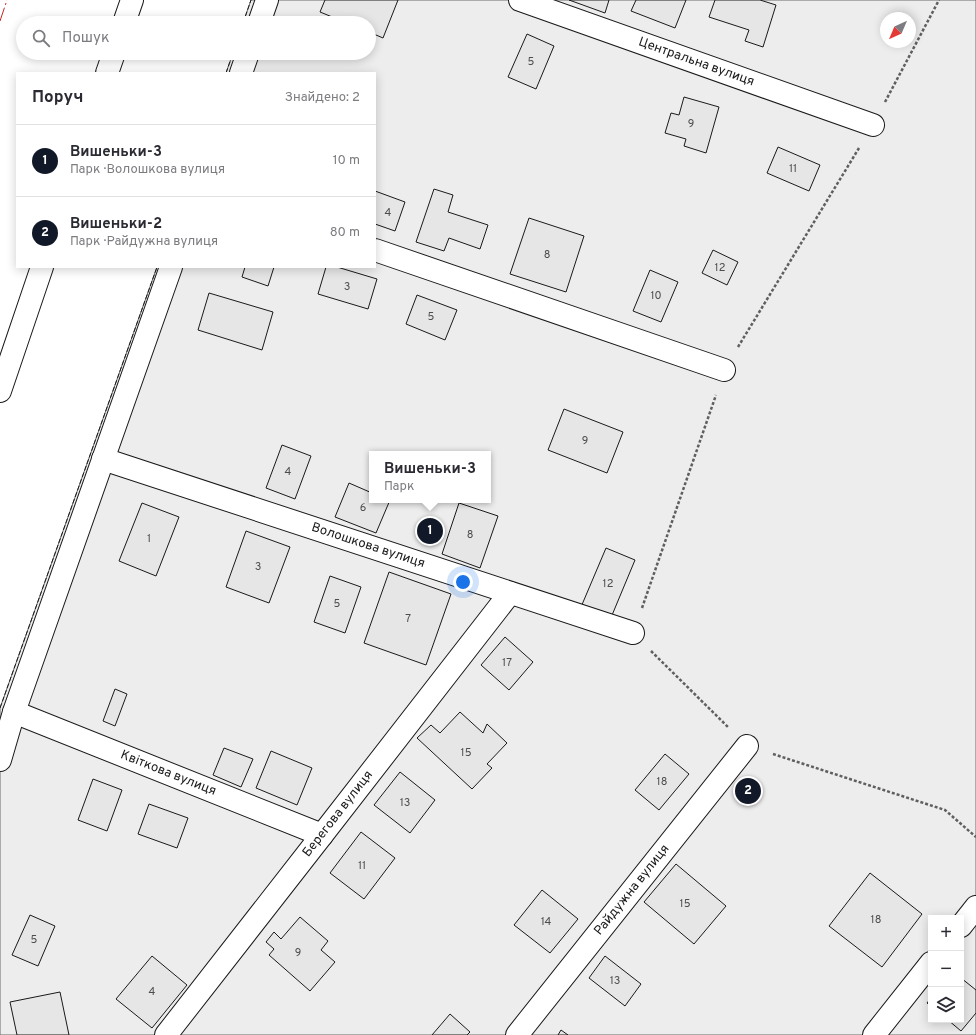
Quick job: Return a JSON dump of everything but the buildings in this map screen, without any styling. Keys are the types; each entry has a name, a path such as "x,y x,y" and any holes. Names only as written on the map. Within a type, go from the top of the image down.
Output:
{"street":[{"path":"126,16 132,0"},
{"path":"261,16 267,0"},
{"name":"Центральна вулиця","path":"520,0 872,125"},
{"path":"107,72 112,60"},
{"path":"241,72 246,60"},
{"path":"376,250 724,370"},
{"path":"0,391 42,268"},
{"path":"0,760 14,712 171,268"},
{"name":"Волошкова вулиця","path":"103,459 633,633"},
{"name":"Берегова вулиця","path":"166,1035 510,593"},
{"name":"Квіткова вулиця","path":"14,712 322,835"},
{"name":"Райдужна вулиця","path":"517,1035 747,746"},
{"path":"964,922 976,907"},
{"path":"874,1035 928,967"}],"path":[{"path":"939,0 872,125 724,370 633,633 747,746 945,810 976,837"}],"shaded area":[{"path":"251,0 976,0 976,1035 0,1035 0,708 157,268 376,268 376,72 226,72 231,60 376,60 376,16 245,16"}],"fence":[{"path":"245,16 251,0"},
{"path":"226,72 231,60"},
{"path":"0,708 157,268"}],"power":[{"path":"0,21 7,0"}],"place":[{"name":"Вишеньки-3","path":"430,531"},
{"name":"Вишеньки-2","path":"748,791"}]}
